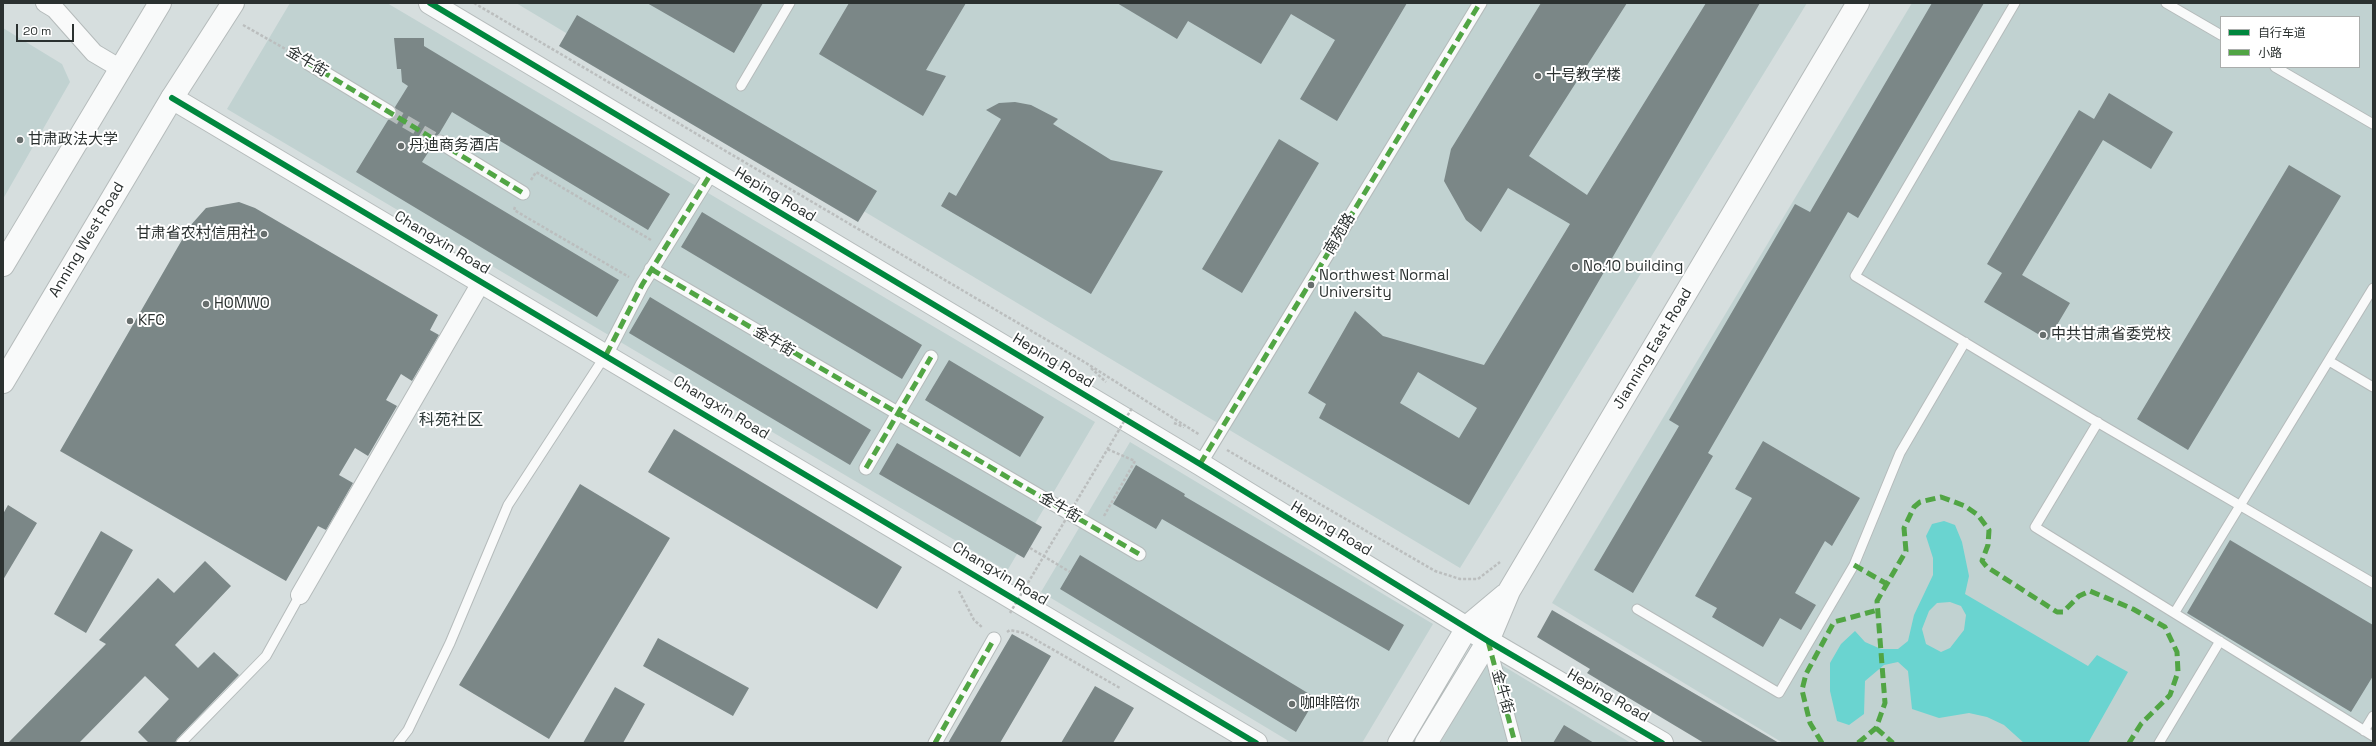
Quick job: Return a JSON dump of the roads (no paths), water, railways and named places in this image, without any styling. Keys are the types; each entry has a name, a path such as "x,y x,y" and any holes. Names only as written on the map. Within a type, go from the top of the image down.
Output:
{"street":[{"path":"45,3 55,9 94,53 121,69"},
{"path":"3,265 160,3"},
{"name":"Heping Road","path":"430,3 1200,464 1468,626 1488,641 1662,743"},
{"name":"南苑路","path":"1200,464 1480,3"},
{"name":"Jianning East Road","path":"1426,743 1488,641 1509,591 1858,3"},
{"name":"Anning West Road","path":"3,382 172,98 229,9"},
{"name":"金牛街","path":"308,63 389,112"},
{"name":"Changxin Road","path":"172,98 482,281 1256,743"},
{"path":"440,142 523,193"},
{"path":"606,355 651,269 712,172"},
{"name":"金牛街","path":"651,269 897,415 1139,554"},
{"path":"300,595 482,281"},
{"path":"866,468 931,357"},
{"name":"Jianning East Road","path":"1399,743 1468,626 1509,591"},
{"path":"935,743 994,639"},
{"name":"金牛街","path":"1488,641 1515,743"}],"lane":[{"path":"741,86 790,3"},
{"path":"2015,3 1855,276 2098,422 2373,583"},
{"path":"2166,3 2220,34"},
{"path":"2277,68 2373,124"},
{"path":"2175,612 2373,288"},
{"path":"1637,608 1779,693 1854,565 1900,453 1966,342"},
{"path":"398,743 408,730 450,643 508,505 606,355"},
{"path":"2329,361 2373,387"},
{"path":"2098,422 2035,527 2175,612 2373,736"},
{"path":"181,743 266,656 300,595"},
{"path":"2159,743 2220,641"},
{"path":"2364,731 2373,716"}],"water":[{"path":"1944,521 1955,525 1962,542 1969,576 1965,594 2088,666 2097,655 2128,672 2088,743 2024,743 2004,725 1987,717 1969,713 1939,718 1912,709 1908,671 1898,662 1884,665 1865,681 1864,714 1849,725 1837,721 1830,691 1830,663 1841,644 1855,631 1865,642 1881,649 1898,649 1908,641 1914,615 1933,575 1933,558 1926,536 1932,524","holes":["1950,602 1961,606 1966,615 1964,630 1950,648 1941,652 1926,644 1922,629 1929,611 1937,603"]}],"tunnel":[{"path":"389,112 440,142"}],"place":[{"name":"十号教学楼","path":"1538,76"},
{"name":"甘肃政法大学","path":"20,140"},
{"name":"丹迪商务酒店","path":"401,146"},
{"name":"甘肃省农村信用社","path":"264,234"},
{"name":"No.10 building","path":"1575,267"},
{"name":"Northwest Normal University","path":"1311,285"},
{"name":"HOMWO","path":"206,304"},
{"name":"KFC","path":"130,321"},
{"name":"中共甘肃省委党校","path":"2043,335"},
{"name":"咖啡陪你","path":"1292,704"}],"district":[{"name":"科苑社区","path":"451,421"}]}
